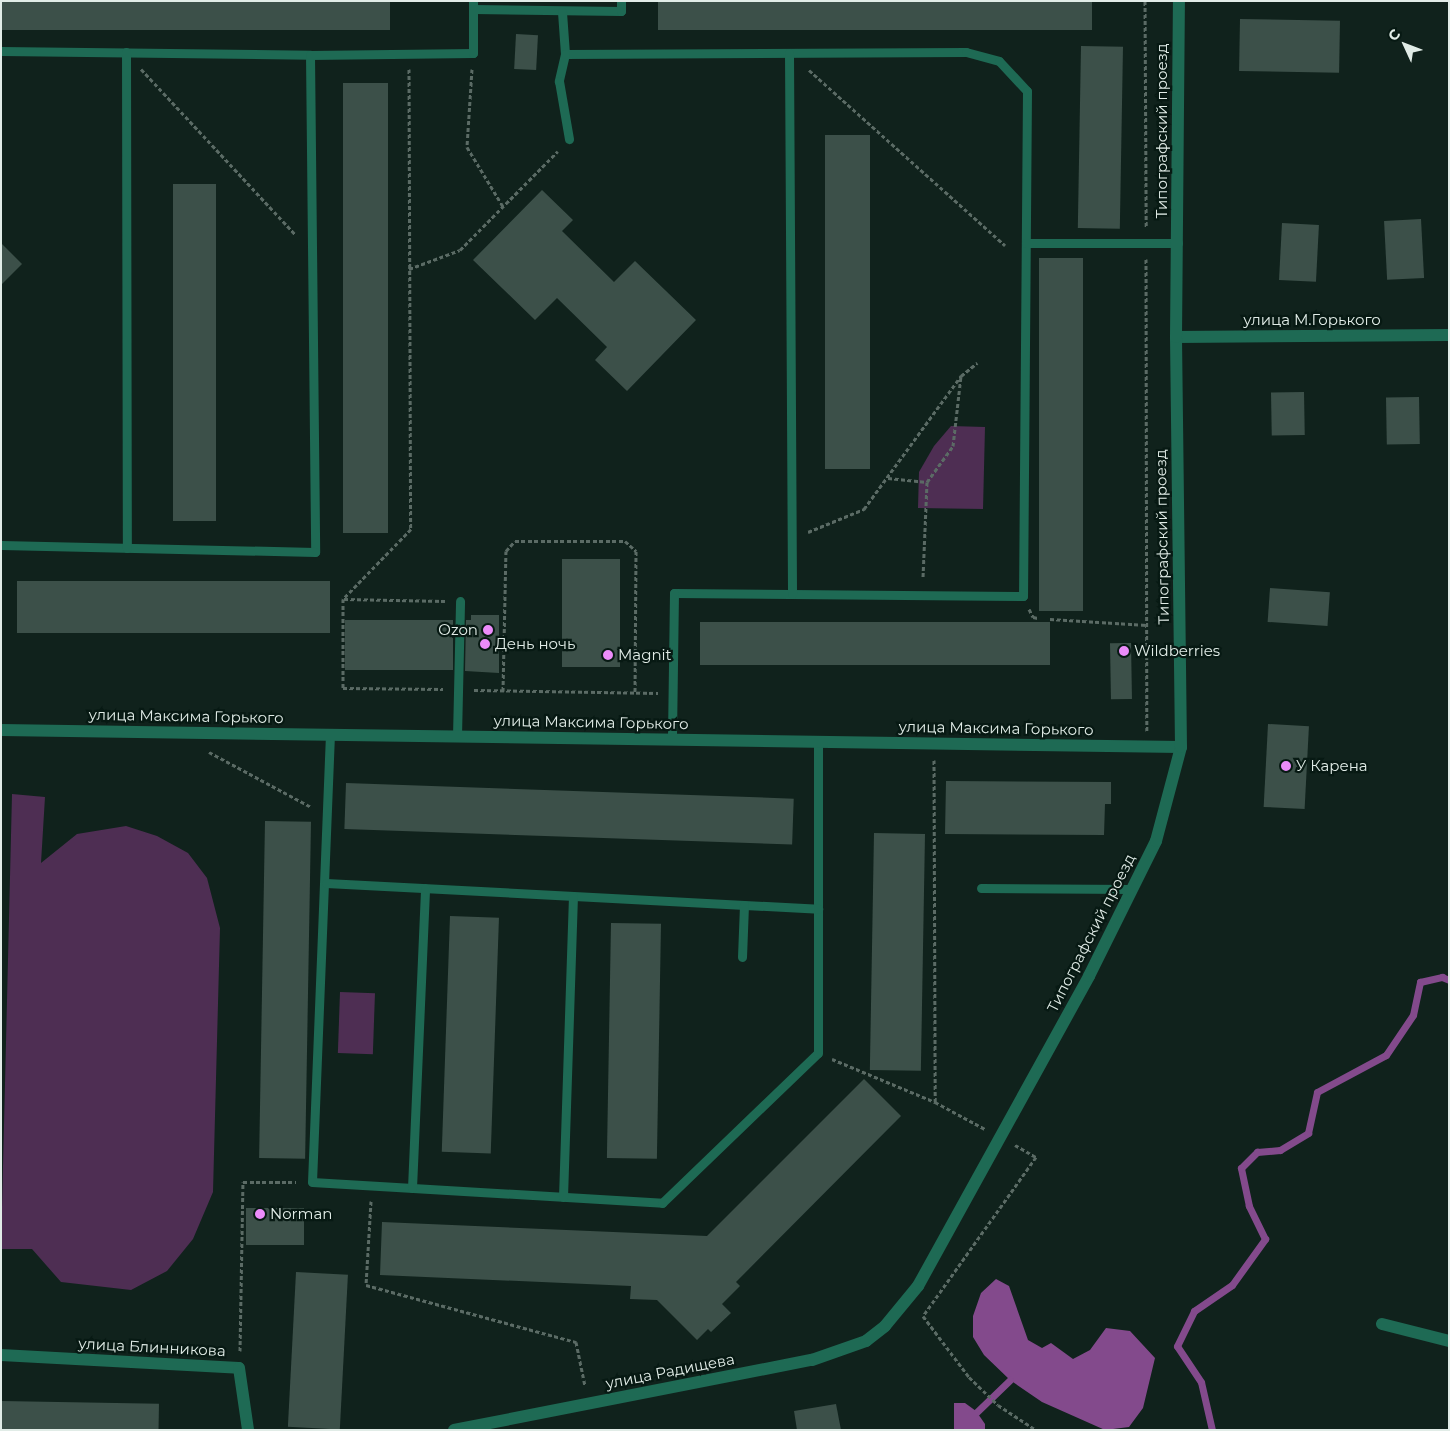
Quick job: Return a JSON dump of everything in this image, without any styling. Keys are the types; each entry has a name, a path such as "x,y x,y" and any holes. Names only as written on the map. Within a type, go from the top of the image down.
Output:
{"street":[{"name":"Типографский проезд","path":"884,1326 905,1305 930,1266 1089,976 1156,841 1181,747 1176,336 1179,1"},
{"name":"улица М.Горького","path":"1176,336 1449,336"},
{"name":"улица Максима Горького","path":"1,730 1181,747"},
{"path":"1382,1324 1449,1341"},
{"name":"улица Радищева","path":"454,1430 493,1426 589,1403 812,1360 858,1344 884,1326"},
{"name":"улица Блинникова","path":"1,1355 239,1368 248,1430"}],"lane":[{"path":"1,51 310,55 473,53 473,5 562,12 621,11 621,1"},
{"path":"562,12 565,54 559,81 569,139"},
{"path":"126,52 127,548"},
{"path":"565,54 966,52 999,61 1027,90 1023,596 674,593 672,739"},
{"path":"789,53 792,594"},
{"path":"1,545 315,552 310,55"},
{"path":"1026,243 1178,243"},
{"path":"456,736 459,689 460,601"},
{"path":"330,734 326,883 312,1182 662,1203 818,1053 818,741"},
{"path":"326,883 818,909"},
{"path":"412,1188 425,888"},
{"path":"982,888 1132,889"},
{"path":"563,1197 573,896"},
{"path":"742,957 744,905"}],"path":[{"path":"1145,1 1147,736"},
{"path":"126,52 312,252"},
{"path":"473,53 467,147 504,208"},
{"path":"789,53 1005,245"},
{"path":"409,54 411,529 344,599 343,688 673,694"},
{"path":"409,269 460,250 504,208 569,139"},
{"path":"791,538 864,509 961,376 977,363"},
{"path":"923,595 927,482 953,446 961,376"},
{"path":"888,478 927,482"},
{"path":"504,691 506,551 515,541 625,541 636,551 635,693"},
{"path":"344,599 460,601"},
{"path":"1050,619 1147,625"},
{"path":"818,1053 935,1102 934,743"},
{"path":"209,752 299,803 328,812"},
{"path":"1036,1157 923,1316 969,1377 998,1405 1036,1430"},
{"path":"239,1368 243,1182 312,1182"},
{"path":"372,1186 366,1285 576,1342 589,1403"}],"shaded area":[{"path":"951,426 985,427 983,509 918,508 919,472 934,446"},
{"path":"12,794 45,797 41,863 77,834 126,826 157,836 188,853 207,878 220,928 213,1192 193,1239 167,1271 131,1290 61,1282 32,1249 1,1249"},
{"path":"340,992 375,993 373,1054 338,1053"},
{"path":"996,1279 1009,1286 1028,1340 1042,1348 1051,1343 1073,1359 1090,1350 1106,1328 1130,1331 1155,1358 1143,1408 1129,1427 1105,1430 1042,1402 1010,1380 984,1355 973,1337 973,1316 981,1293"},
{"path":"954,1403 965,1403 976,1411 985,1424 985,1430 954,1430"}],"building":[{"path":"1,1 390,1 390,30 1,30"},
{"path":"658,1 1092,1 1092,30 658,30"},
{"path":"1240,19 1340,21 1339,73 1239,71"},
{"path":"516,34 538,35 536,70 514,69"},
{"path":"1081,46 1123,47 1120,229 1078,228"},
{"path":"343,83 388,83 388,533 343,533"},
{"path":"825,135 870,135 870,469 825,469"},
{"path":"173,184 216,184 216,521 173,521"},
{"path":"542,190 573,220 562,231 614,282 635,261 696,320 627,391 595,360 607,347 557,298 535,320 473,260"},
{"path":"1421,219 1424,278 1387,280 1384,221"},
{"path":"1282,223 1319,225 1316,282 1279,280"},
{"path":"1,243 22,264 1,285"},
{"path":"1039,258 1083,258 1083,611 1039,611"},
{"path":"1304,392 1305,435 1272,436 1271,393"},
{"path":"1419,397 1420,444 1387,445 1386,398"},
{"path":"562,559 620,559 620,667 562,667"},
{"path":"17,581 330,581 330,633 17,633"},
{"path":"1270,588 1330,592 1327,626 1268,622"},
{"name":"День ночь","path":"471,615 499,615 499,673 465,671 466,620 471,620"},
{"path":"345,620 453,620 453,670 345,670"},
{"path":"700,622 1050,622 1050,665 700,665"},
{"path":"1110,643 1131,643 1132,699 1111,699"},
{"name":"У Карена","path":"1268,724 1309,726 1305,809 1264,807"},
{"path":"946,781 1111,782 1111,804 1105,804 1104,835 945,834"},
{"path":"346,783 794,799 792,845 344,829"},
{"path":"265,821 311,822 305,1159 259,1158"},
{"path":"874,833 925,834 921,1071 870,1070"},
{"path":"450,916 499,918 491,1154 442,1152"},
{"path":"611,923 661,924 657,1159 607,1158"},
{"path":"864,1079 901,1116 736,1282 740,1286 722,1304 731,1313 711,1332 708,1329 697,1340 657,1300 630,1299 631,1286 380,1275 382,1222 707,1236"},
{"path":"246,1208 304,1208 304,1245 246,1245"},
{"path":"296,1272 348,1275 340,1430 288,1427"},
{"path":"1,1401 159,1404 159,1430 1,1430"},
{"path":"836,1404 841,1430 797,1430 794,1411"}],"waterway":[{"path":"1212,1430 1201,1382 1177,1346 1194,1311 1232,1285 1265,1239 1249,1206 1241,1168 1257,1152 1280,1150 1308,1133 1317,1092 1386,1055 1413,1015 1420,982 1442,977 1449,980"},
{"path":"958,1430 1010,1380"}],"place":[{"name":"Ozon","path":"488,630"},
{"name":"День ночь","path":"485,644"},
{"name":"Wildberries","path":"1124,651"},
{"name":"Magnit","path":"608,655"},
{"name":"У Карена","path":"1286,766"},
{"name":"Norman","path":"260,1214"}]}
